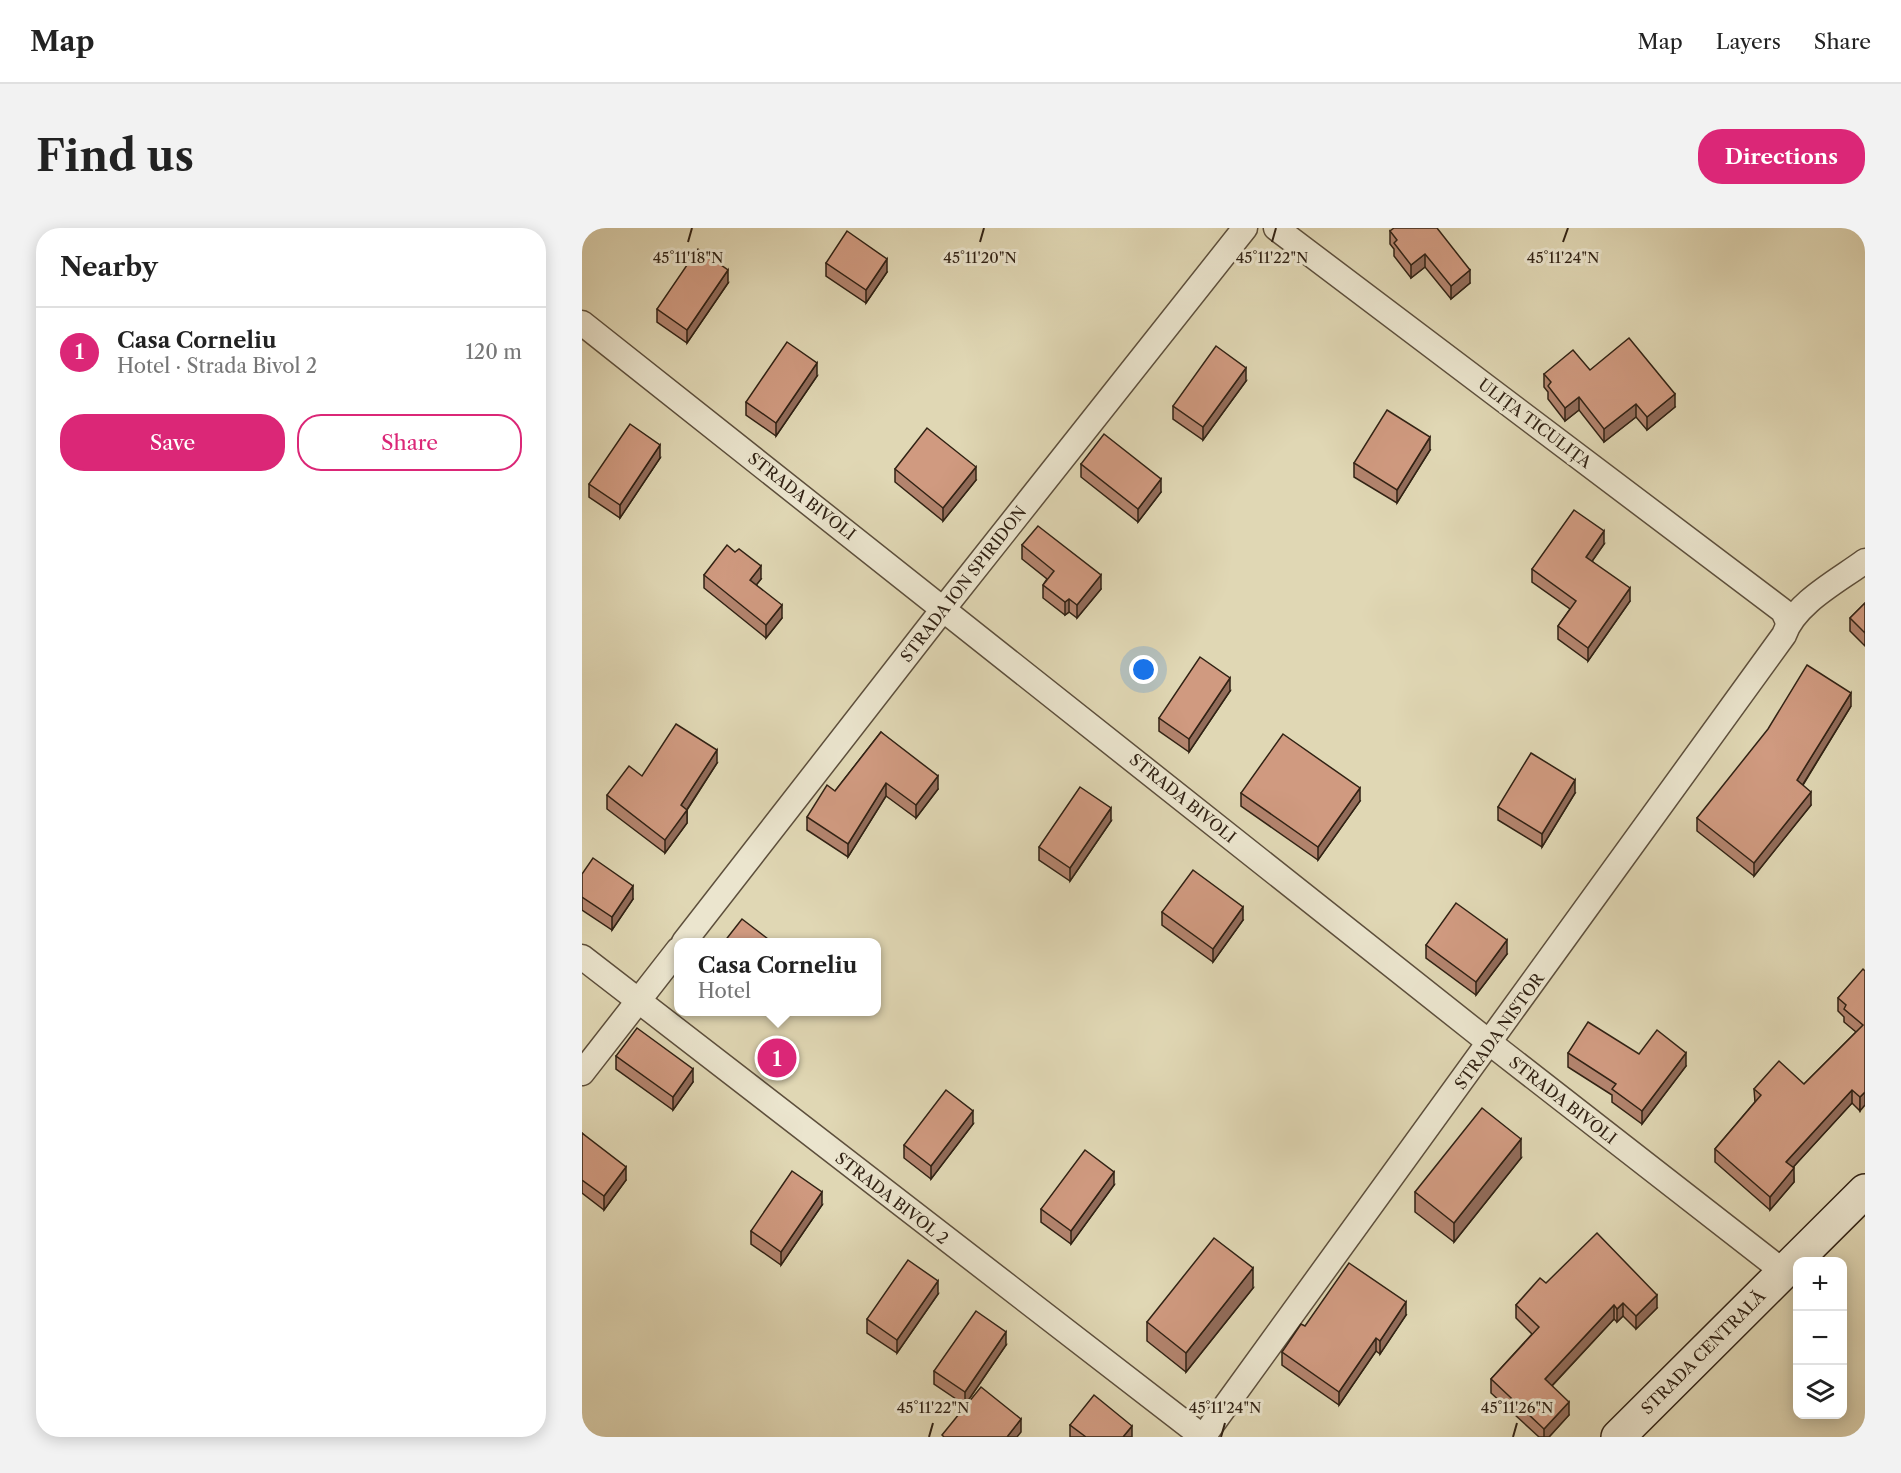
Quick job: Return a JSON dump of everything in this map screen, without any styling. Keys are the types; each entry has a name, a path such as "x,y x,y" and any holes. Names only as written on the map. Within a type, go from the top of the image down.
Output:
{"main road":[{"name":"STRADA CENTRALĂ","path":"1618,1437 1865,1191"}],"street":[{"name":"STRADA ION SPIRIDON","path":"687,938 944,608 1245,228"},
{"name":"ULIȚA TICULIȚA","path":"1276,228 1783,611 1788,622"},
{"name":"STRADA BIVOLI","path":"582,323 1490,1043 1784,1272"},
{"path":"1788,622 1818,595 1865,561"},
{"name":"STRADA NISTOR","path":"1203,1437 1784,635 1788,622"},
{"path":"582,1073 674,955"},
{"name":"STRADA BIVOL 2","path":"582,957 1203,1437"}],"building":[{"path":"1394,228 1437,228 1470,270 1451,286 1425,254 1411,265 1394,243 1397,240 1390,231"},
{"path":"847,231 887,259 866,290 826,263"},
{"path":"698,249 728,270 687,330 657,309"},
{"path":"1629,338 1675,394 1647,417 1636,404 1604,429 1579,397 1565,408 1548,386 1551,382 1544,374 1573,350 1590,370"},
{"path":"787,342 817,363 776,423 746,402"},
{"path":"1216,346 1246,368 1203,427 1173,406"},
{"path":"1387,410 1430,437 1397,490 1354,463"},
{"path":"630,424 660,445 620,505 589,484"},
{"path":"927,428 976,467 943,508 895,469"},
{"path":"1104,434 1161,479 1138,509 1081,464"},
{"path":"1574,510 1604,531 1586,557 1630,588 1588,648 1558,626 1576,601 1532,569"},
{"path":"1038,526 1101,575 1077,605 1069,599 1065,602 1043,585 1054,571 1022,545"},
{"path":"727,545 735,552 739,549 761,566 750,580 782,605 766,625 704,575"},
{"path":"1865,603 1865,633 1850,618"},
{"path":"1200,657 1230,678 1189,739 1159,718"},
{"path":"1807,665 1851,693 1797,780 1811,792 1754,863 1697,818 1768,729"},
{"path":"676,724 717,750 681,805 687,810 665,840 607,795 629,766 642,776"},
{"path":"881,732 938,776 916,805 886,783 848,844 807,817 827,785 835,791"},
{"path":"1283,734 1360,788 1318,847 1241,793"},
{"path":"1531,753 1575,780 1542,834 1498,807"},
{"path":"1080,787 1111,808 1070,868 1039,847"},
{"path":"593,858 633,886 612,917 582,897 582,874"},
{"path":"1193,870 1243,907 1213,949 1162,912"},
{"path":"1456,903 1507,940 1476,982 1426,945"},
{"path":"742,919 767,938 727,938"},
{"path":"1863,969 1865,971 1865,1092 1860,1097 1852,1090 1786,1162 1794,1168 1770,1197 1715,1149 1761,1095 1754,1089 1779,1061 1804,1084 1863,1025 1844,1009 1846,1005 1838,998"},
{"path":"1588,1022 1639,1054 1657,1030 1686,1053 1642,1111 1612,1089 1616,1084 1568,1053"},
{"path":"637,1028 693,1069 673,1097 616,1056"},
{"path":"946,1090 973,1111 931,1166 904,1145"},
{"path":"1482,1108 1521,1139 1454,1223 1415,1192"},
{"path":"582,1133 626,1167 604,1196 582,1180"},
{"path":"1085,1150 1114,1172 1071,1231 1041,1209"},
{"path":"792,1171 822,1192 781,1252 751,1231"},
{"path":"1597,1233 1657,1295 1636,1316 1623,1303 1617,1309 1614,1305 1545,1379 1569,1402 1544,1429 1491,1379 1539,1327 1516,1305 1540,1278 1546,1283"},
{"path":"1214,1238 1253,1268 1186,1353 1147,1322"},
{"path":"908,1260 938,1281 897,1340 867,1319"},
{"path":"1349,1263 1406,1302 1380,1341 1376,1338 1339,1392 1282,1352 1301,1324 1305,1326"},
{"path":"976,1311 1006,1332 965,1392 934,1371"},
{"path":"981,1387 1021,1419 1007,1437 944,1437 942,1435"},
{"path":"1094,1395 1132,1426 1123,1437 1086,1437 1070,1425"}],"place":[{"name":"Casa Corneliu","path":"777,1058"}]}
